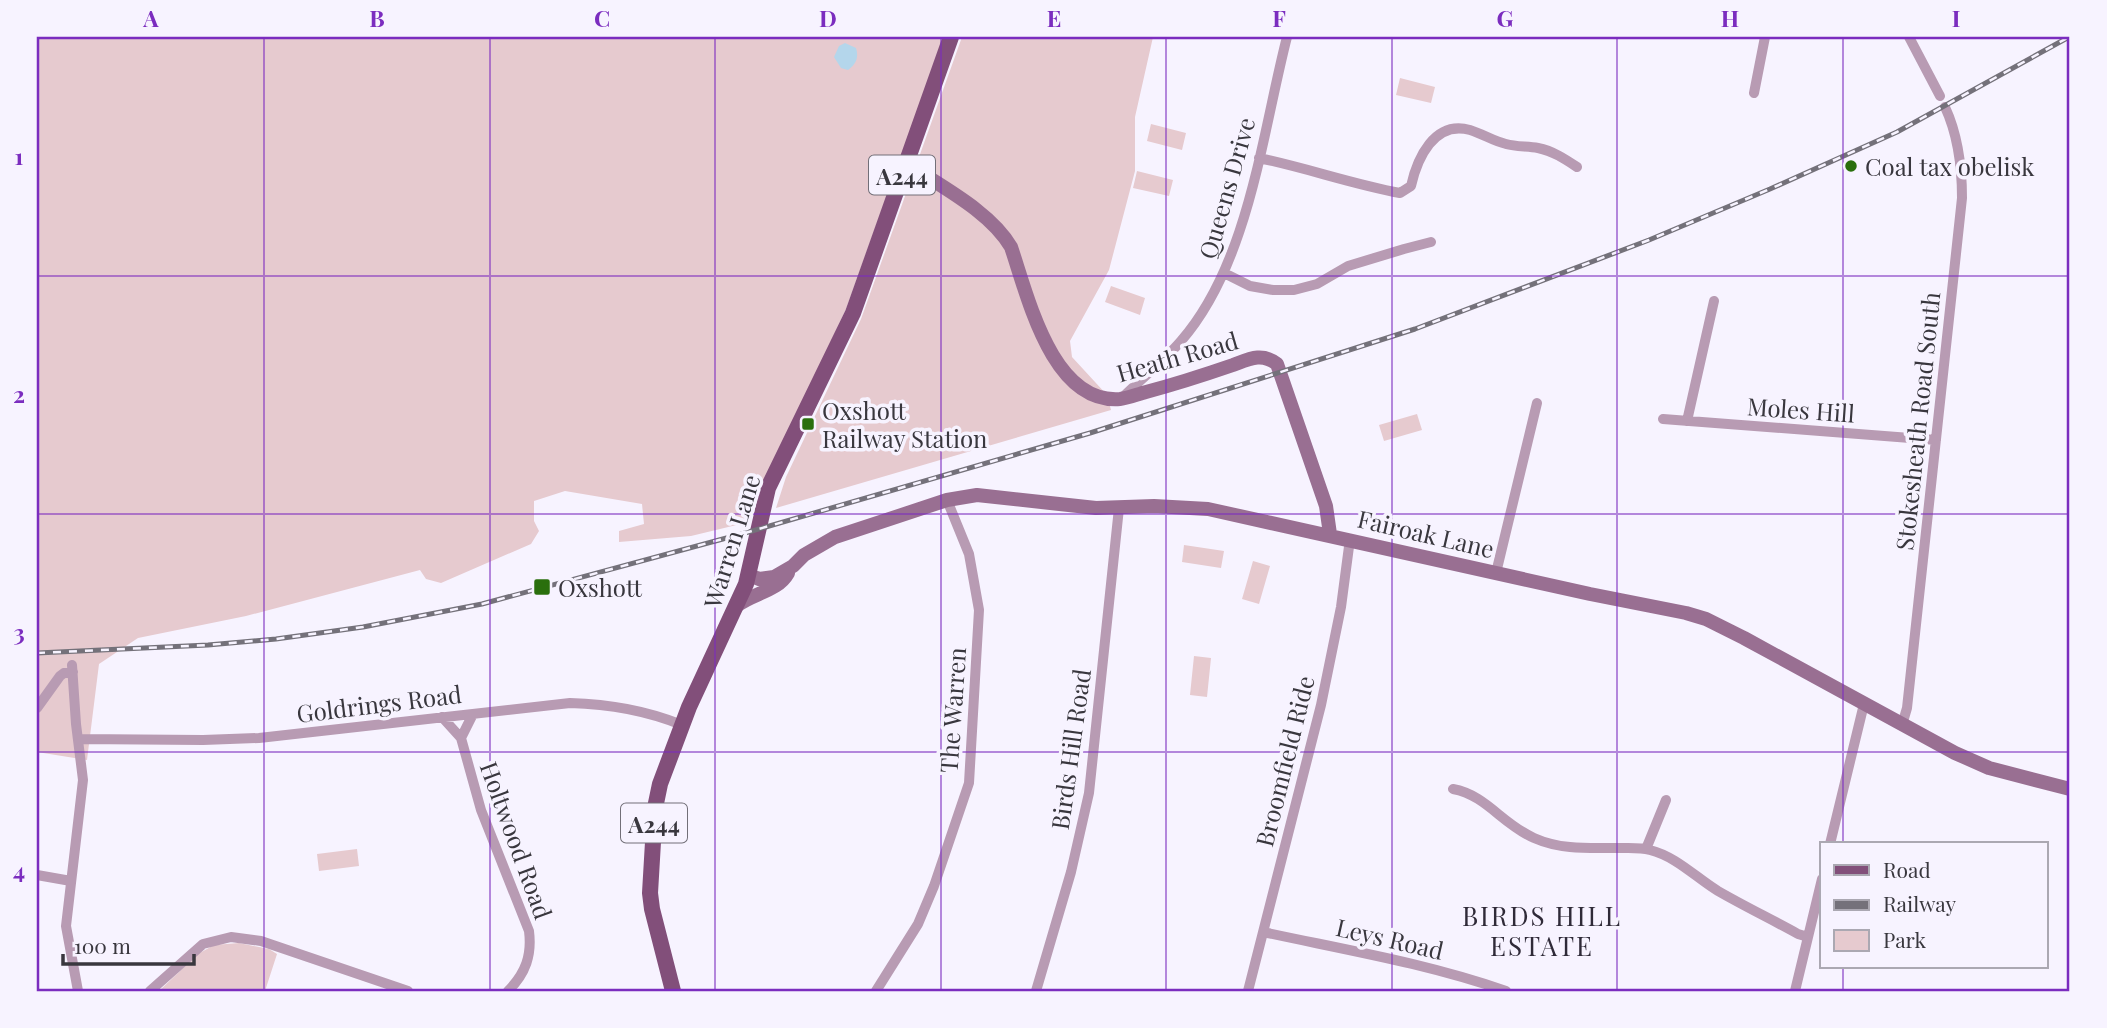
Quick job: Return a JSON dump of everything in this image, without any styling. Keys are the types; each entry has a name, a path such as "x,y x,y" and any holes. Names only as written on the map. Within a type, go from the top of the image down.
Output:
{"main road":[{"name":"Warren Lane","path":"673,991 652,909 650,877 655,808 660,784 682,724 738,605 749,575 767,492 853,313 951,37"},
{"name":"Heath Road","path":"906,163 988,219 1004,236 1011,247 1048,348 1071,380 1083,391 1096,397 1121,399 1179,384 1258,356 1271,359 1277,364 1326,506 1329,534"},
{"name":"Fairoak Lane","path":"749,575 766,579 774,577 835,537 947,500 977,495 1096,508 1183,506 1208,509 1686,612 1744,638 1902,725 1989,768 2070,789"},
{"path":"738,605 780,584 793,566"}],"street":[{"name":"Queens Drive","path":"1121,399 1182,340 1224,273 1236,243 1259,158 1287,37"},
{"path":"1754,93 1765,37"},
{"path":"1909,37 1938,91"},
{"name":"Stokesheath Road South","path":"1902,725 1908,708 1962,198 1960,161 1952,121 1945,107"},
{"path":"1259,158 1326,173 1359,185 1400,193 1410,186 1415,165 1430,142 1441,134 1467,129 1499,142 1554,152 1577,167"},
{"path":"1224,273 1250,286 1294,290 1317,284 1348,267 1431,242"},
{"path":"1687,421 1714,301"},
{"path":"1496,573 1537,403"},
{"name":"Moles Hill","path":"1663,419 1936,440"},
{"name":"The Warren","path":"876,991 918,924 934,886 969,783 979,610 969,554 947,500"},
{"name":"Birds Hill Road","path":"1036,991 1071,872 1088,793 1119,508"},
{"name":"Broomfield Ride","path":"1248,991 1324,692 1341,607 1350,539"},
{"path":"37,708 60,676 72,669 83,780 66,926 78,991"},
{"name":"Goldrings Road","path":"78,740 259,738 570,704 596,704 658,715 682,724"},
{"path":"1830,842 1864,704"},
{"name":"Holtwood Road","path":"461,738 473,714"},
{"name":"Holtwood Road","path":"442,717 461,738 481,810 528,931 529,959 518,981 509,991"},
{"path":"1453,789 1472,794 1511,825 1552,844 1573,848 1646,849 1674,860 1727,896 1808,937"},
{"path":"1646,849 1666,800"},
{"path":"37,875 71,881"},
{"path":"1795,991 1820,887"},
{"name":"Leys Road","path":"1263,932 1417,964 1506,991"},
{"path":"149,991 203,944 231,937 261,941 408,991"}],"green space":[{"path":"37,37 944,37 846,309 749,522 691,536 619,542 619,531 644,524 642,504 565,491 534,501 534,521 539,531 531,544 441,583 426,579 420,570 246,616 138,638 99,664 87,760 37,752"},
{"path":"962,37 1153,37 1135,117 1135,171 1109,270 1070,341 1072,357 1107,395 1111,410 776,508 786,477 861,319"},
{"path":"1400,78 1435,87 1431,103 1396,95"},
{"path":"1151,124 1186,133 1182,150 1147,141"},
{"path":"1137,171 1173,180 1169,196 1133,188"},
{"path":"1111,286 1145,298 1140,315 1105,302"},
{"path":"1417,414 1422,430 1384,441 1379,425"},
{"path":"1184,545 1224,551 1221,568 1182,562"},
{"path":"1253,561 1270,566 1259,604 1242,599"},
{"path":"1194,656 1211,658 1207,697 1190,695"},
{"path":"357,849 359,866 319,871 317,854"},
{"path":"239,943 269,949 277,954 265,991 159,991 198,954 214,945"}],"water":[{"path":"845,43 856,48 857,52 856,60 848,70 841,68 834,57 839,46"}],"railway":[{"path":"37,653 276,639 363,627 482,604 745,533 1090,433 1415,329 1649,240 1897,132 2069,37"}],"place":[{"name":"Coal tax obelisk","path":"1851,166"},
{"name":"Oxshott Railway Station","path":"808,424"},
{"name":"Oxshott","path":"542,587"}],"district":[{"name":"BIRDS HILL ESTATE","path":"1542,930"}]}
